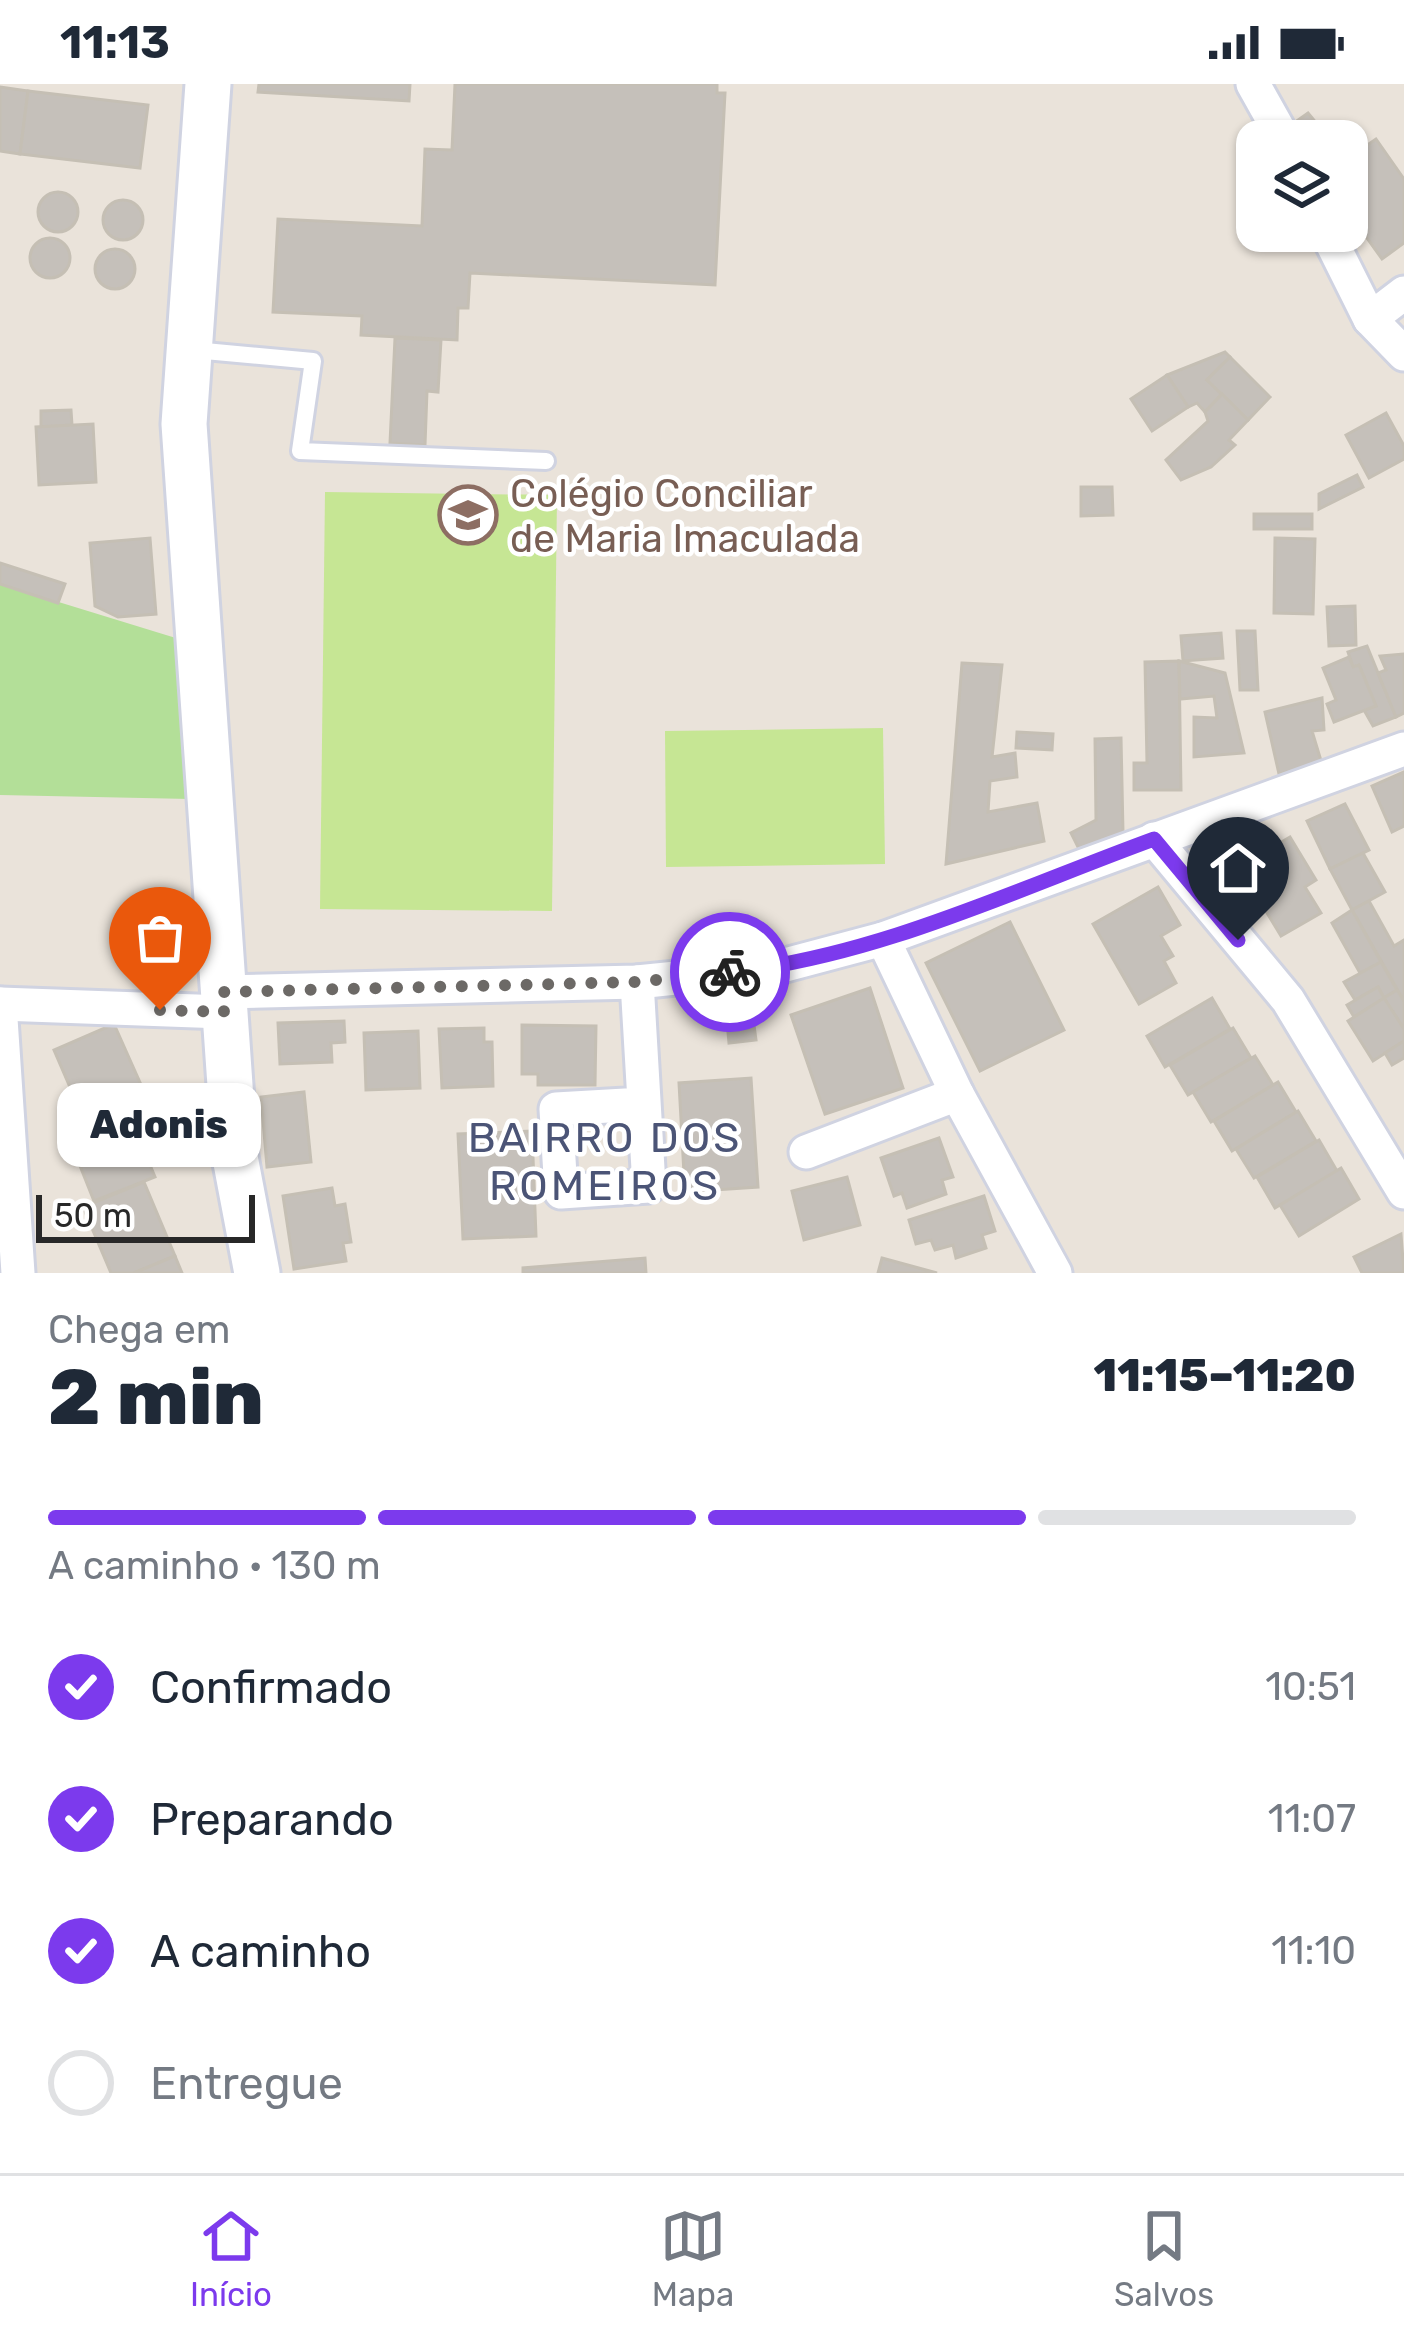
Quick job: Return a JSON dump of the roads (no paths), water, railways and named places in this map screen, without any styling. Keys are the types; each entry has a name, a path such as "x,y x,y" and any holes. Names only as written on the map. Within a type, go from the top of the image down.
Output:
{"main road":[{"path":"208,84 184,424 235,1157 257,1273"}],"street":[{"path":"1253,84 1273,120"},
{"path":"1336,252 1370,319 1404,354"},
{"path":"1370,319 1404,293"},
{"path":"18,1273 0,1004 223,1002 637,982 774,968 883,939 1404,749"},
{"path":"1154,839 1288,1000 1404,1192"},
{"path":"883,939 957,1094 1055,1273"},
{"path":"637,982 644,1104"},
{"path":"806,1152 957,1094"}],"lane":[{"path":"187,349 313,361 300,451 546,460"}],"place":[{"name":"Colégio Conciliar de Maria Imaculada","path":"468,515"},
{"name":"Adonis","path":"160,1010"}],"district":[{"name":"BAIRRO DOS ROMEIROS","path":"605,1161"}]}
